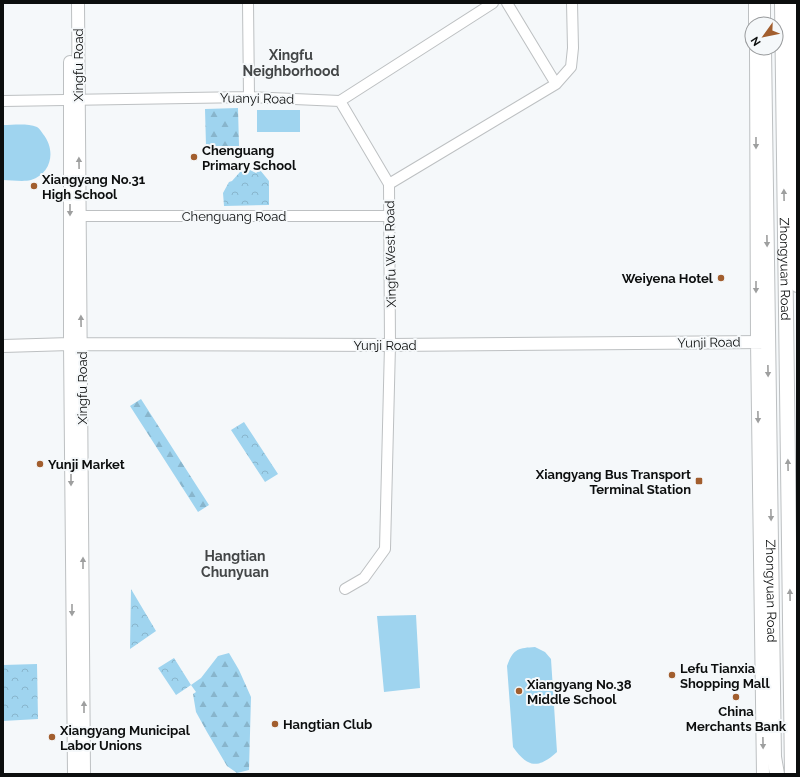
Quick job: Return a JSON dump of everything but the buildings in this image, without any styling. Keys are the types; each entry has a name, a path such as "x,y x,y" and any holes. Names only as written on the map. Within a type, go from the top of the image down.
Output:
{"main road":[{"path":"763,3 763,16"},
{"name":"Zhongyuan Road","path":"782,3 791,80 794,769"},
{"name":"Zhongyuan Road","path":"764,56 762,342 774,757 777,774"},
{"path":"767,774 774,757"}],"street":[{"name":"Xingfu Road","path":"70,3 80,216 76,344 74,774"},
{"name":"Xingfu Road","path":"78,3 74,100 76,344 84,774"},
{"path":"248,3 249,97"},
{"path":"389,184 340,101 493,3"},
{"path":"507,3 556,84"},
{"name":"Xingfu West Road","path":"345,589 364,578 385,548 390,345 389,184 556,84 571,67 573,48 572,3"},
{"path":"755,3 756,16"},
{"path":"792,3 791,80 797,286"},
{"path":"756,56 762,342 763,774"},
{"name":"Yuanyi Road","path":"3,101 249,97 340,101"},
{"name":"Chenguang Road","path":"80,216 389,216"},
{"name":"Yunji Road","path":"3,346 76,344 390,345 762,342"}],"green space":[{"path":"238,108 239,146 206,146 205,109"},
{"path":"257,110 300,110 300,132 257,132"},
{"path":"3,125 29,125 37,127 41,131 50,147 50,160 44,172 38,177 28,181 3,180"},
{"path":"250,170 256,173 260,170 269,181 269,205 224,206 223,193 229,182 232,181 240,172"},
{"path":"141,399 209,505 198,512 130,406"},
{"path":"244,422 278,474 265,482 231,430"},
{"path":"131,589 156,631 130,649"},
{"path":"416,615 420,688 384,692 377,616"},
{"path":"535,647 545,652 551,659 557,752 550,758 534,764 524,759 513,747 507,666 517,650"},
{"path":"229,653 239,670 251,697 249,770 237,773 227,766 196,712 193,694 196,692 191,685 201,678 218,656"},
{"path":"174,658 191,685 176,695 158,668"},
{"path":"37,664 38,719 3,721 3,665"}],"place":[{"name":"Chenguang Primary School","path":"194,157"},
{"name":"Xiangyang No.31 High School","path":"34,186"},
{"name":"Weiyena Hotel","path":"721,278"},
{"name":"Yunji Market","path":"40,464"},
{"name":"Xiangyang Bus Transport Terminal Station","path":"699,481"},
{"name":"Lefu Tianxia Shopping Mall","path":"672,675"},
{"name":"Xiangyang No.38 Middle School","path":"519,691"},
{"name":"China Merchants Bank","path":"736,697"},
{"name":"Hangtian Club","path":"275,724"},
{"name":"Xiangyang Municipal Labor Unions","path":"52,737"}],"district":[{"name":"Xingfu Neighborhood","path":"291,64"},
{"name":"Hangtian Chunyuan","path":"235,564"}]}
